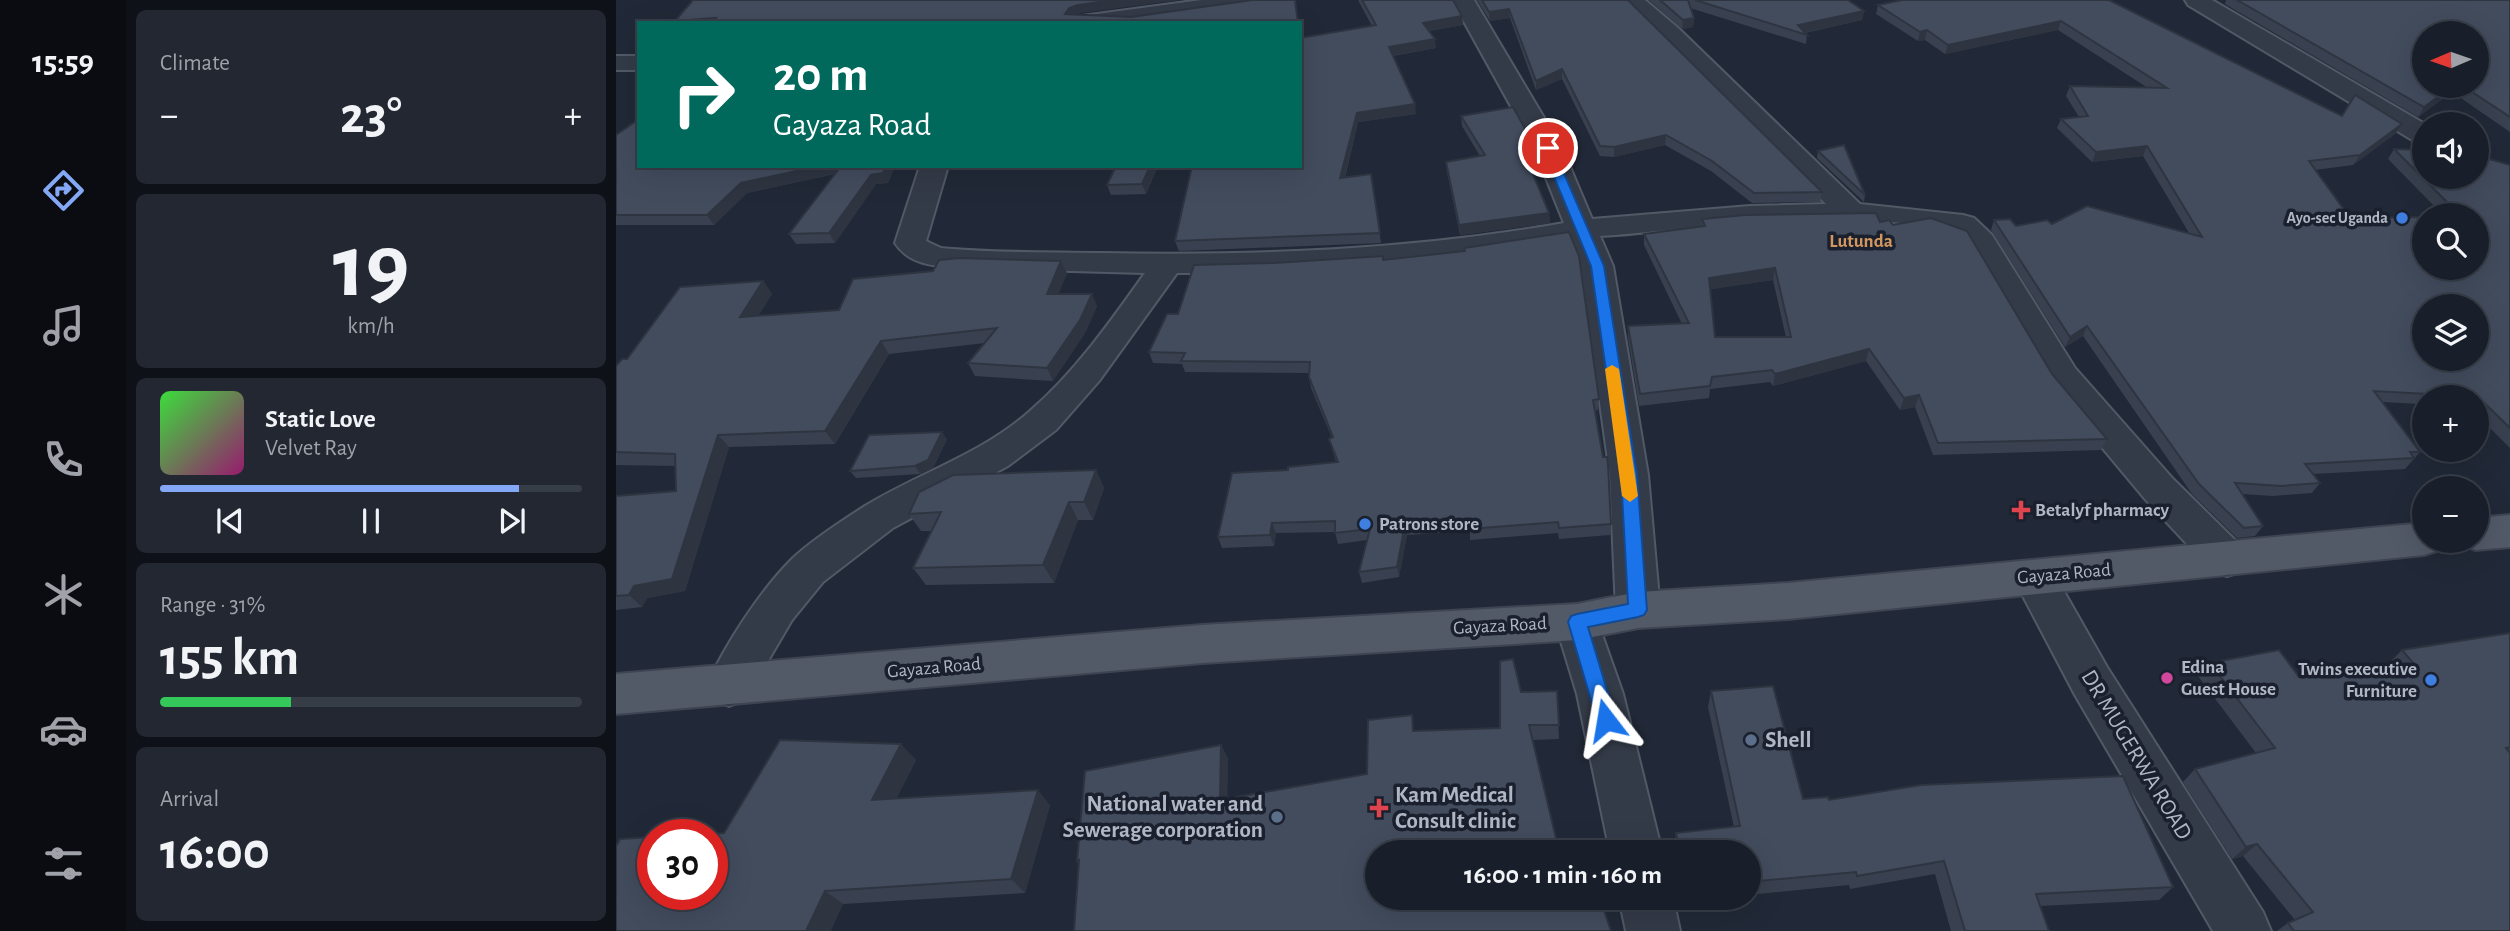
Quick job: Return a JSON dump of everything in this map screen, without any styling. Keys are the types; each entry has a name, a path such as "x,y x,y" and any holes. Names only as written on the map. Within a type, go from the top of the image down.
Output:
{"main road":[{"path":"2489,533 2510,531"},
{"name":"Gayaza Road","path":"616,694 1202,644 1577,622 1638,610 1788,601 2412,540"}],"street":[{"path":"1090,21 1144,7 1251,0"},
{"path":"1463,0 1548,148 1597,266 1629,475 1638,610"},
{"path":"1632,0 1670,33 1850,211"},
{"path":"2196,0 2412,128"},
{"path":"616,63 637,62"},
{"path":"933,168 910,243 917,252 933,257 1167,265 1312,262 1407,255 1528,241 1581,230 1777,212 1850,211 1963,224 1977,235 2062,376 2159,489 2227,559"},
{"path":"729,686 777,607 808,570 879,517 995,456 1043,421 1087,373 1167,265"},
{"name":"DR MUGERWA ROAD","path":"2034,577 2112,717 2244,931"},
{"path":"1577,622 1600,694 1633,840"},
{"path":"1649,910 1653,931"}],"building":[{"path":"693,0 1113,0 1078,5 1069,8 1065,14 1131,17 1252,0 1295,0 1298,21 714,21 716,18 675,21"},
{"path":"1362,0 1453,0 1462,16 1423,23 1435,39 1389,47 1415,104 1357,113 1340,178 1371,174 1380,233 1175,241 1192,168 1302,168 1302,38 1376,25"},
{"path":"1482,0 1628,0 1822,192 1754,193 1712,161 1666,135 1614,147 1600,146 1562,69 1536,81 1509,9 1489,12"},
{"path":"1660,0 1688,0 1694,18 1683,20"},
{"path":"1695,0 1848,0 1864,11 1798,25 1807,35"},
{"path":"1902,0 2109,0 2342,116 2355,95 2402,124 2360,155 2309,161 2350,218 2412,217 2412,280 2489,280 2489,203 2448,203 2434,189 2489,189 2489,159 2510,165 2510,428 2489,408 2489,385 2412,385 2412,393 2374,391 2412,441 2412,458 2305,464 2320,483 2281,486 2235,483 2263,526 2244,528 2199,484 2087,326 2070,337 1994,220 2010,219 2016,226 2047,220 2052,224 2087,206 2202,237 2147,146 2096,152 2061,119 2088,116 2070,86 2167,88 2061,21 1948,45 1927,30 1920,32 1878,5"},
{"path":"2237,0 2510,0 2510,117 2481,98 2489,98 2489,21 2412,21 2412,98 2436,98 2424,107"},
{"path":"1513,107 1533,143 1520,142 1549,213 1459,225 1446,162 1485,155 1461,116"},
{"path":"637,120 637,168 810,168 741,183 707,215 616,215 616,135"},
{"path":"1844,145 1865,195 1818,151"},
{"path":"2394,149 2412,150 2412,167"},
{"path":"839,168 885,168 883,173 871,175 829,233 789,234"},
{"path":"1115,168 1149,168 1142,184 1107,185"},
{"path":"1876,213 1880,222 1889,220 1893,225 1931,218 1967,231 2052,374 2107,439 1938,443 1919,395 1904,398 1869,349 1775,374 1772,370 1712,377 1710,386 1640,394 1628,326 1689,323 1644,234 1705,226 1702,219 1745,215","holes":["1775,268 1791,337 1715,337 1709,278"]},
{"path":"1569,232 1579,256 1599,399 1593,400 1603,457 1607,457 1608,464 1611,524 1559,528 1558,522 1469,529 1469,520 1405,524 1397,567 1359,572 1370,529 1335,533 1335,521 1272,523 1270,535 1218,537 1232,473 1288,470 1288,467 1338,462 1329,439 1333,437 1309,377 1310,362 1181,361 1185,353 1149,352 1167,314 1178,314 1194,265 1383,256 1383,260 1465,251 1464,248"},
{"path":"959,258 1061,261 1047,294 1092,294 1080,320 1047,368 968,363 997,328 881,341 825,431 718,435 672,579 634,586 629,595 616,596 616,496 676,491 675,454 616,452 616,366 622,359 627,359 680,287 763,281 740,317 839,310 853,279 933,271 939,260"},
{"path":"942,432 928,460 915,466 850,471 869,435"},
{"path":"1096,470 1084,502 1069,502 1043,565 913,568 941,512 909,514 919,492 953,475"},
{"path":"2510,633 2510,747 2506,748 2510,753 2510,931 2294,931 2288,923 2313,912 2257,844 2246,847 2195,769 2275,748 2210,663 2279,650 2299,677 2414,664 2402,650"},
{"path":"1513,659 1521,692 1557,691 1559,725 1529,725 1556,840 1365,840 1365,910 1604,910 1611,931 1074,931 1085,771 1221,745 1220,800 1367,774 1368,720 1412,715 1413,731 1500,728 1500,661"},
{"path":"1773,686 1803,799 1828,797 1829,800 1921,785 2123,776 2173,887 2036,894 2049,931 1965,931 1944,861 1857,876 1856,872 1761,881 1761,840 1677,840 1676,833 1740,826 1711,691"},
{"path":"780,740 901,744 872,800 1038,790 1011,879 825,891 806,931 616,931 616,846 620,839 637,838 637,910 728,910 728,826"}],"slow traffic":[{"path":"1612,369 1630,496"}],"place":[{"name":"Ayo-sec Uganda","path":"2402,218"},
{"name":"Betalyf pharmacy","path":"2021,510"},
{"name":"Patrons store","path":"1365,524"},
{"name":"Edina Guest House","path":"2167,678"},
{"name":"Twins executive Furniture","path":"2431,680"},
{"name":"Shell","path":"1751,740"},
{"name":"Kam Medical Consult clinic","path":"1379,808"},
{"name":"National water and Sewerage corporation","path":"1277,817"}],"district":[{"name":"Lutunda","path":"1861,241"}],"route":[{"path":"1548,148 1597,266 1629,475 1638,610 1577,622 1606,720"}]}
